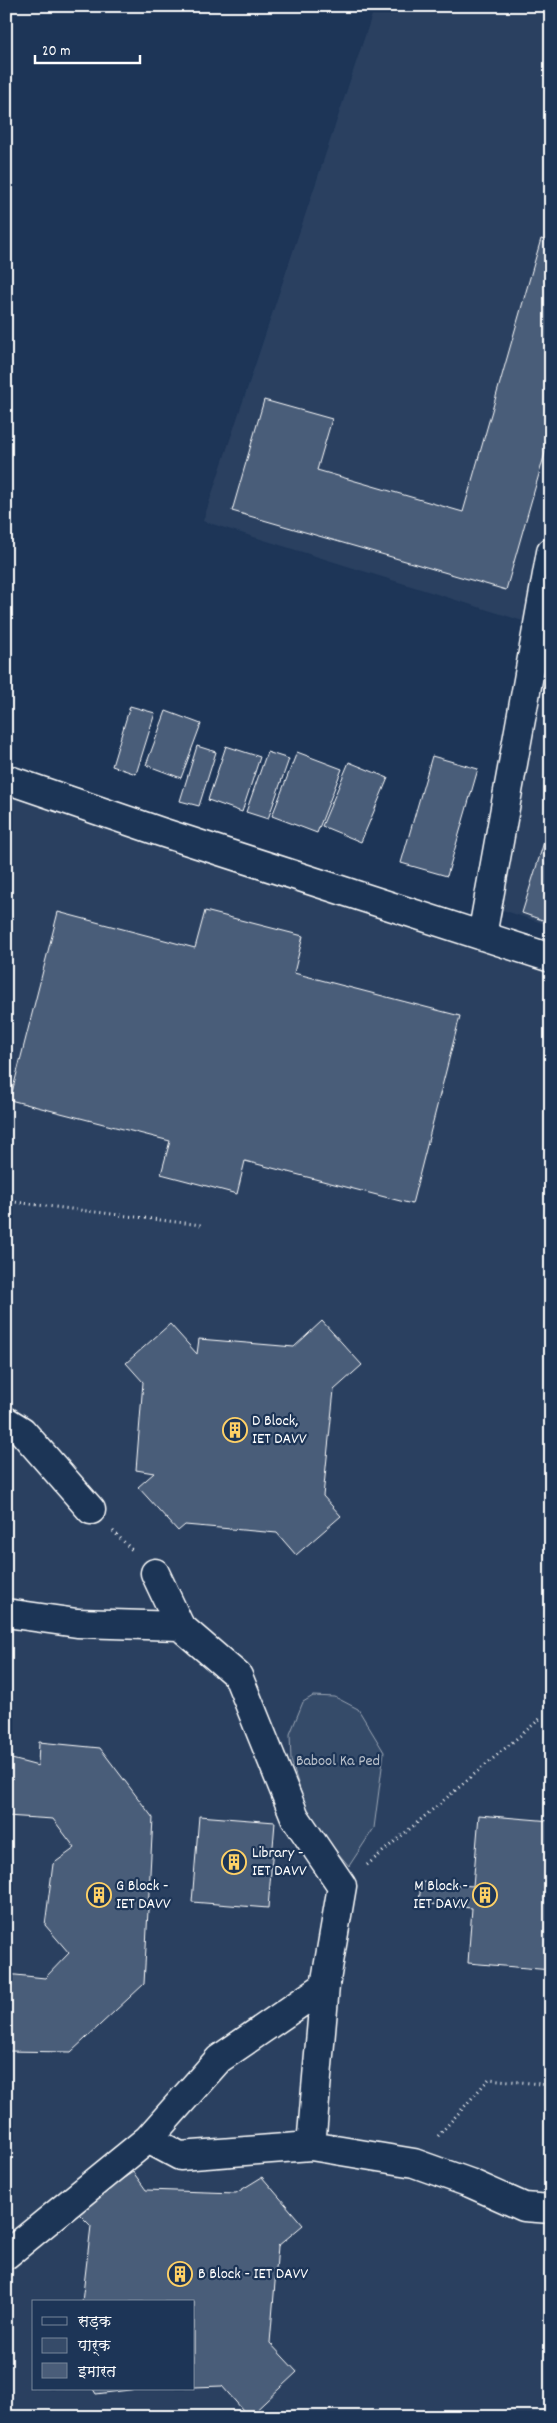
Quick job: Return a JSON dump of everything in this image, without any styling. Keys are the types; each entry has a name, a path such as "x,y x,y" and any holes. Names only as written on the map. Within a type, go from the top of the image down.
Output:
{"street":[{"path":"482,936 551,552"},
{"path":"6,779 161,832 551,958"},
{"path":"6,1421 22,1430 91,1510"},
{"path":"155,1573 180,1626 238,1676 295,1816 342,1886 325,1986 311,2146"},
{"path":"6,1613 77,1623 180,1626"},
{"path":"6,2256 148,2138 219,2059 325,1986"},
{"path":"148,2138 180,2156 311,2146 414,2163 470,2183 524,2207 551,2210"}],"path":[{"path":"6,1201 201,1225"},
{"path":"91,1510 155,1573"},
{"path":"342,1886 541,1718"},
{"path":"414,2163 489,2079 551,2085"}],"shaded area":[{"path":"375,6 533,6 551,12 551,926 488,905 523,621 203,521"},
{"path":"6,778 551,958 551,2417 6,2417"}],"green space":[{"name":"Babool Ka Ped","path":"313,1696 335,1697 358,1709 384,1752 374,1828 349,1866 309,1819 291,1760 290,1734 303,1702"}],"building":[{"path":"541,239 551,242 551,432 506,590 232,511 264,400 332,419 317,470 463,512"},
{"path":"130,706 155,713 136,774 112,766"},
{"path":"166,711 201,724 181,778 146,765"},
{"path":"197,746 216,752 199,806 180,801"},
{"path":"226,746 260,757 242,812 208,800"},
{"path":"267,752 289,759 268,819 246,812"},
{"path":"297,752 342,769 317,833 272,816"},
{"path":"432,756 478,769 447,876 401,863"},
{"path":"349,762 388,778 361,842 322,826"},
{"path":"548,829 551,830 551,923 522,913"},
{"path":"205,911 303,936 294,973 460,1016 412,1204 245,1161 237,1194 161,1174 170,1141 10,1100 58,912 195,948"},
{"name":"D Block, IET DAVV","path":"322,1321 362,1365 334,1390 323,1496 341,1516 296,1555 277,1533 185,1525 178,1531 138,1487 154,1473 136,1470 143,1382 126,1363 170,1324 197,1354 199,1339 294,1347"},
{"name":"G Block - IET DAVV","path":"39,1742 100,1748 153,1818 144,1984 71,2052 6,2051 6,1974 45,1978 69,1953 45,1925 53,1864 75,1848 53,1819 6,1816 8,1758 38,1766"},
{"name":"M Block - IET DAVV","path":"479,1815 551,1821 551,1970 468,1963 472,1908 419,1903 421,1882 473,1886"},
{"name":"Library - IET DAVV","path":"199,1816 275,1822 268,1908 192,1902"},
{"name":"B Block - IET DAVV","path":"133,2172 146,2190 236,2193 262,2177 303,2225 278,2246 270,2343 297,2372 249,2417 222,2386 195,2387 195,2300 82,2300 91,2226 75,2210"},
{"path":"94,2390 130,2390 96,2394"}],"place":[{"name":"D Block, IET DAVV","path":"235,1430"},
{"name":"Library - IET DAVV","path":"234,1862"},
{"name":"G Block - IET DAVV","path":"99,1895"},
{"name":"M Block - IET DAVV","path":"485,1895"},
{"name":"B Block - IET DAVV","path":"180,2274"}]}
